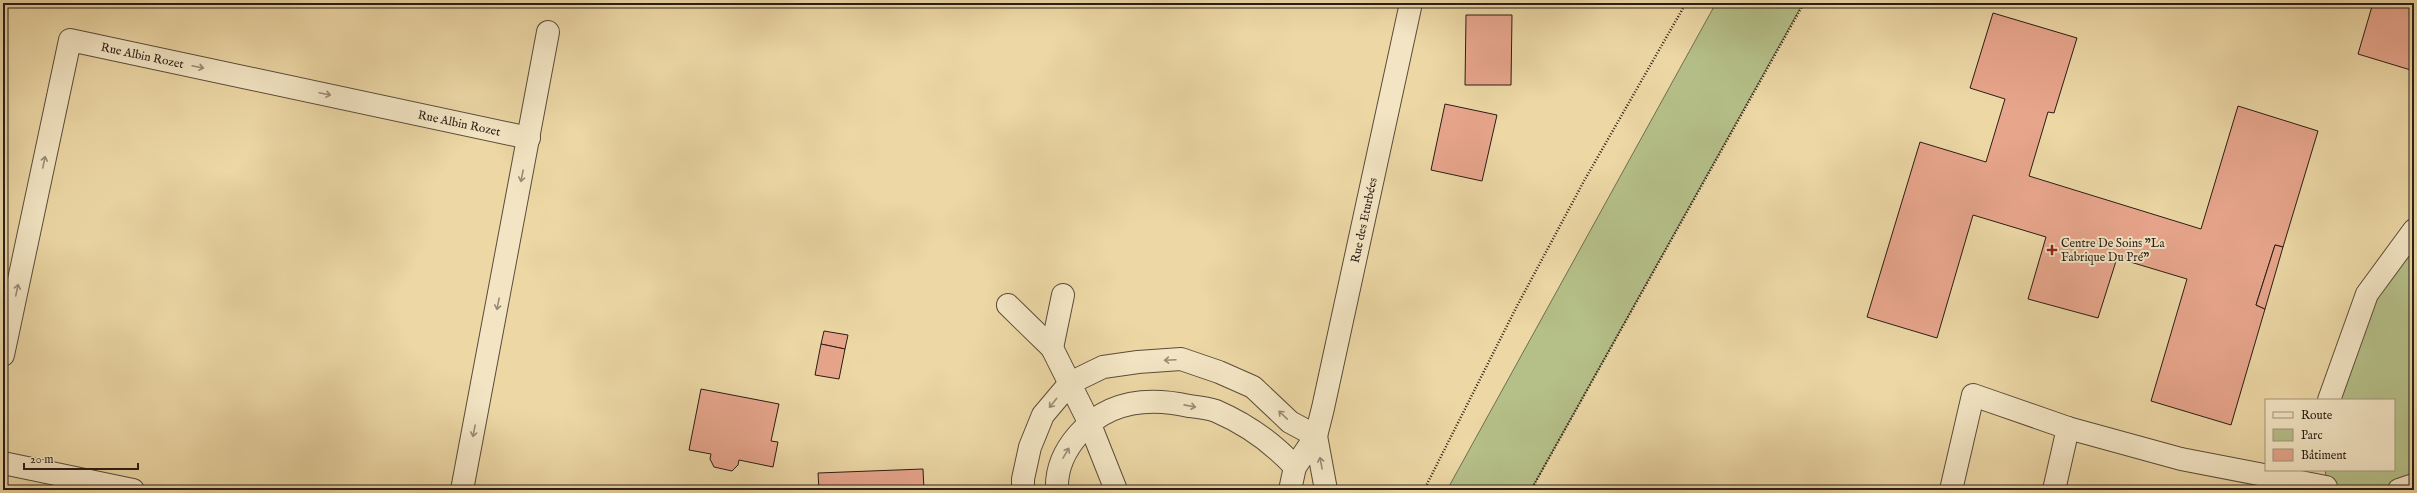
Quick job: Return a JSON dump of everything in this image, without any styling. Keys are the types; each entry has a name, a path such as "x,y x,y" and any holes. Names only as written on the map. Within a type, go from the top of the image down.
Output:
{"street":[{"name":"Rue des Eturbées","path":"1290,490 1295,467 1316,436 1411,3"},
{"path":"462,490 548,32"},
{"name":"Rue Albin Rozet","path":"3,355 70,40 529,138"},
{"path":"2329,399 2367,294 2414,230"},
{"path":"1052,348 1063,295"},
{"path":"1008,305 1052,348 1089,422 1116,490"},
{"path":"1023,490 1023,480 1030,447 1043,416 1070,383 1103,367 1138,362 1181,359 1219,372 1254,387 1290,422 1316,436"},
{"path":"1951,490 1973,395 2068,428 2181,459 2326,482"},
{"path":"1057,490 1057,482 1063,458 1089,422 1120,405 1145,401 1173,402 1215,411 1249,428 1279,450 1295,467"},
{"path":"2054,490 2068,428"},
{"name":"Rue des Eturbées","path":"1316,436 1326,490"},
{"path":"3,463 80,485 133,490"},
{"path":"2399,490 2414,485"}],"path":[{"path":"1424,490 1517,306 1584,181 1686,3"},
{"path":"1531,490 1804,3"}],"green space":[{"path":"1716,3 1803,3 1531,490 1447,490"},
{"path":"2414,230 2414,490 2328,490 2325,471 2395,471 2395,399 2329,399 2367,294"}],"building":[{"path":"2373,3 2414,3 2414,71 2358,54"},
{"path":"1993,13 2077,38 2054,113 2048,112 2029,176 2201,229 2238,106 2318,131 2283,247 2275,245 2256,305 2265,309 2231,425 2151,401 2187,279 2117,258 2098,318 2028,299 2046,237 1973,215 1937,338 1867,317 1920,142 1986,162 2005,99 1970,88"},
{"path":"1466,15 1512,15 1511,85 1465,85"},
{"path":"1445,104 1497,115 1482,181 1431,170"},
{"path":"2275,245 2283,247 2265,309 2256,305"},
{"path":"2414,288 2414,302 2411,302"},
{"path":"824,331 848,335 845,349 821,344"},
{"path":"821,344 845,349 839,379 815,375"},
{"path":"701,389 779,404 771,441 778,442 773,467 739,460 738,465 732,471 714,467 710,459 711,454 689,450"},
{"path":"923,469 924,490 819,490 818,473"}],"place":[{"name":"Centre De Soins \"La Fabrique Du Pré\"","path":"2052,250"}]}
